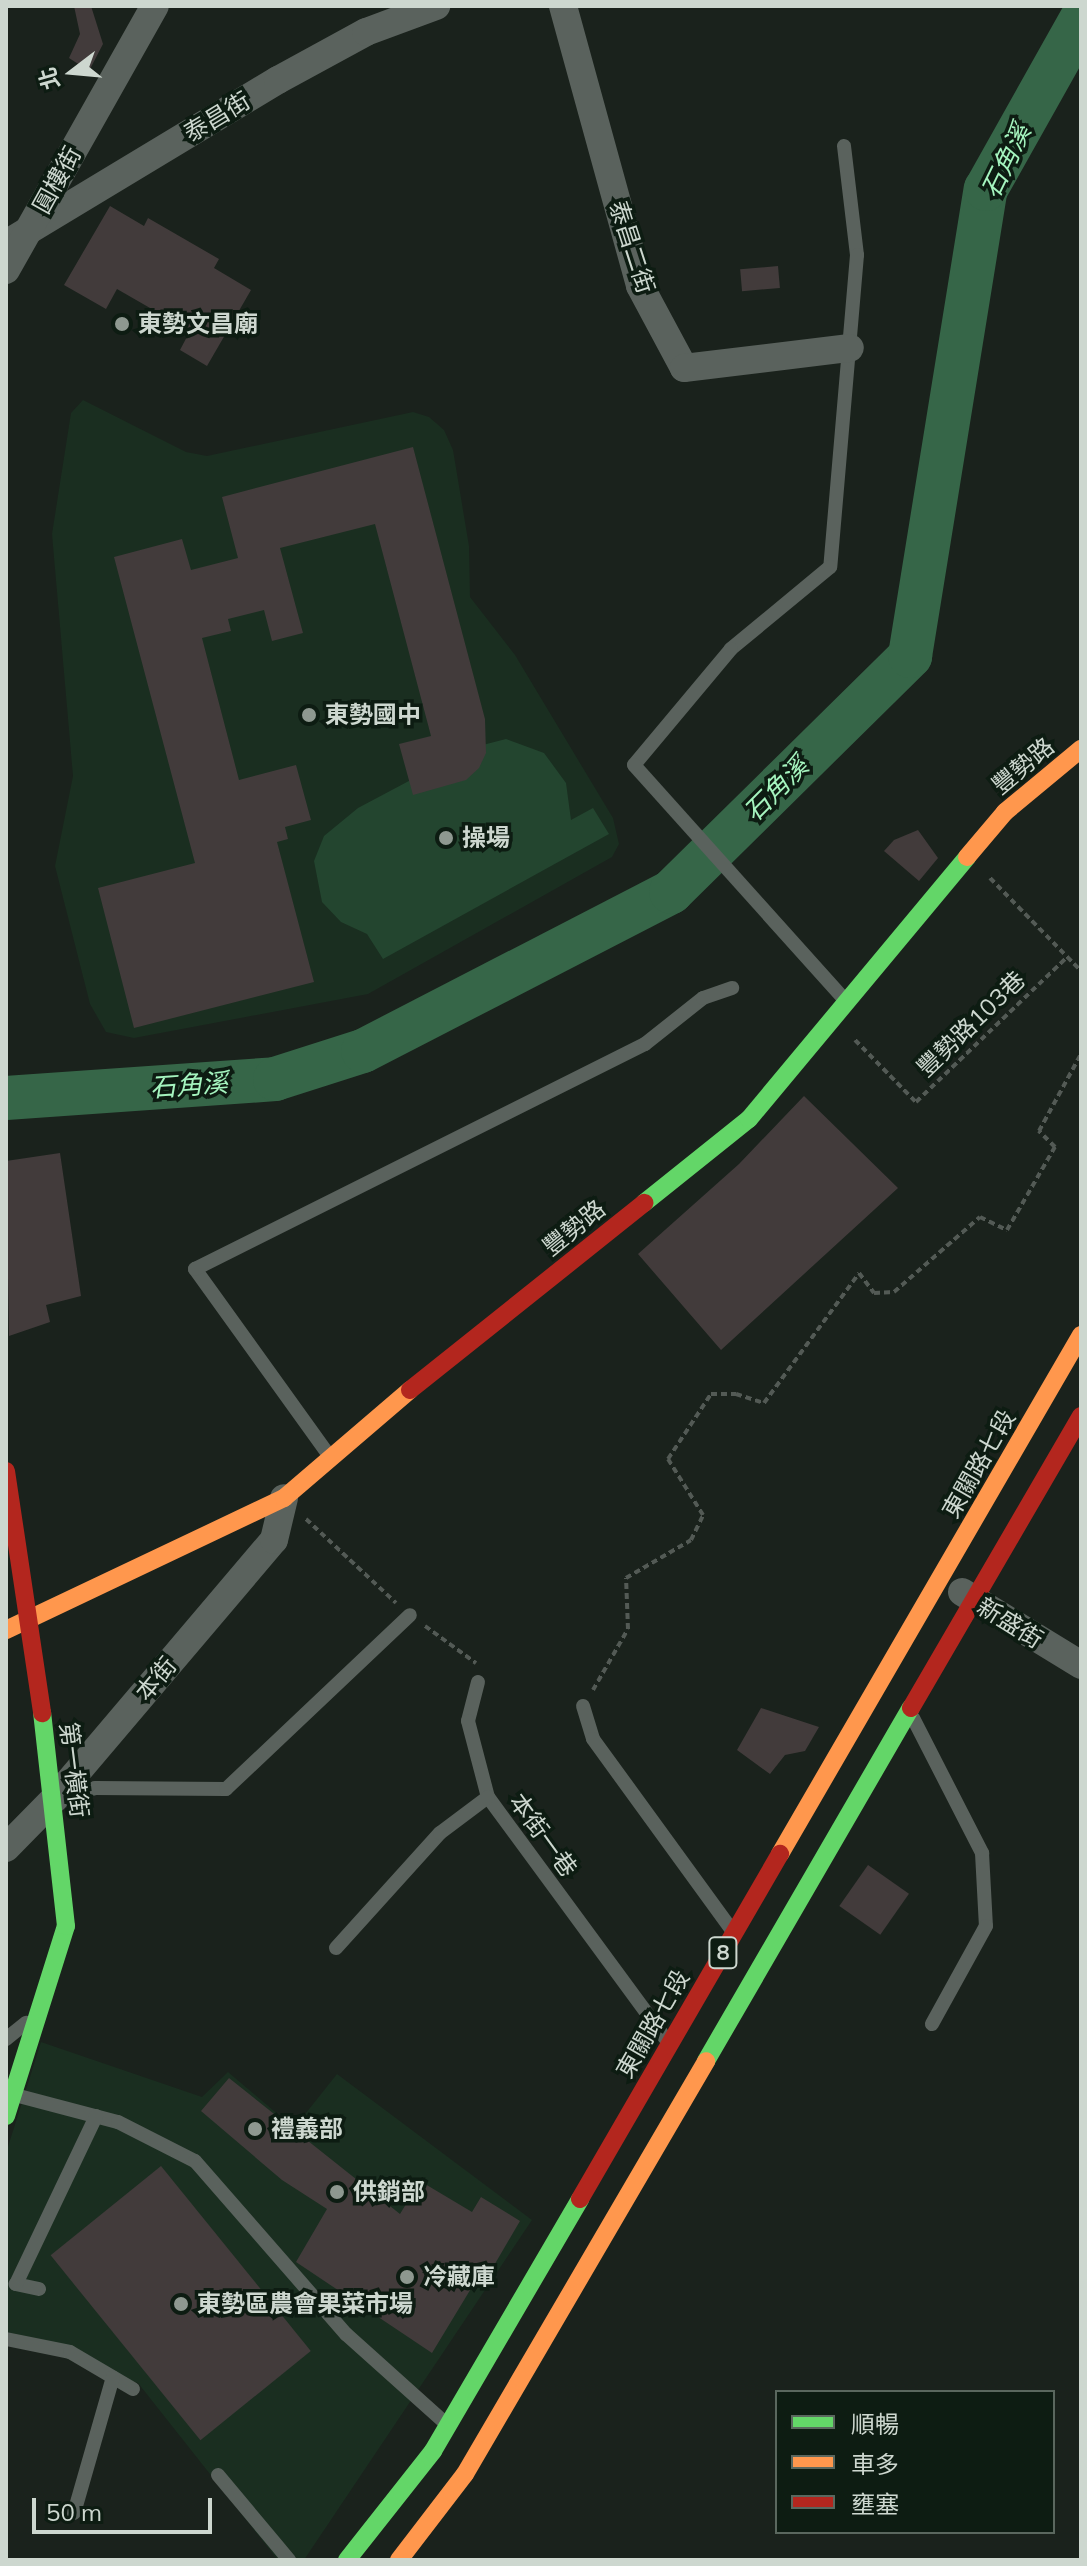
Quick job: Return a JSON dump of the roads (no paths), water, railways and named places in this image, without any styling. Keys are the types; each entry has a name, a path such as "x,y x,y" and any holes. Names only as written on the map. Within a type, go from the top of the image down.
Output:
{"main road":[{"name":"豐勢路","path":"6,1630 284,1498 328,1455 749,1119 1005,812 1081,749"},
{"name":"東關路七段","path":"399,2560 669,2045 1081,1335"},
{"name":"東關路七段","path":"347,2560 462,2438 909,1711 1081,1416"},
{"name":"第一橫街","path":"6,1471 55,1798 66,1926 6,2116"}],"street":[{"name":"圓樓街","path":"6,270 17,238 155,6"},
{"path":"366,32 380,6"},
{"name":"泰昌街","path":"17,238 366,32 436,6"},
{"name":"泰昌二街","path":"563,6 640,286 684,368 850,348"},
{"name":"本街","path":"6,1848 55,1798 274,1540 284,1498"},
{"name":"新盛街","path":"941,1578 1081,1665"}],"lane":[{"path":"844,146 857,255 830,567 731,649 634,765 759,900 847,1002"},
{"path":"328,1455 195,1269 645,1044 703,998 732,988"},
{"path":"55,1798 95,1788 226,1789 410,1615"},
{"name":"本街一巷","path":"478,1682 468,1721 488,1797 669,2045"},
{"path":"583,1706 593,1739 734,1933"},
{"path":"909,1711 982,1853 986,1926 932,2024"},
{"path":"336,1948 440,1833 488,1797"},
{"path":"6,2039 39,2012"},
{"path":"13,2094 96,2116 195,2161 346,2334 462,2438"},
{"path":"39,2289 16,2284 96,2116"},
{"path":"6,2339 70,2352 133,2389"},
{"path":"74,2513 113,2377"},
{"path":"218,2475 289,2560"}],"waterway":[{"name":"石角溪","path":"6,1098 275,1079 363,1051 671,892 910,656 986,189 1081,20"}],"place":[{"name":"東勢文昌廟","path":"122,324"},
{"name":"東勢國中","path":"309,715"},
{"name":"操場","path":"446,838"},
{"name":"禮義部","path":"255,2129"},
{"name":"供銷部","path":"337,2192"},
{"name":"冷藏庫","path":"407,2277"},
{"name":"東勢區農會果菜市場","path":"181,2304"}]}
